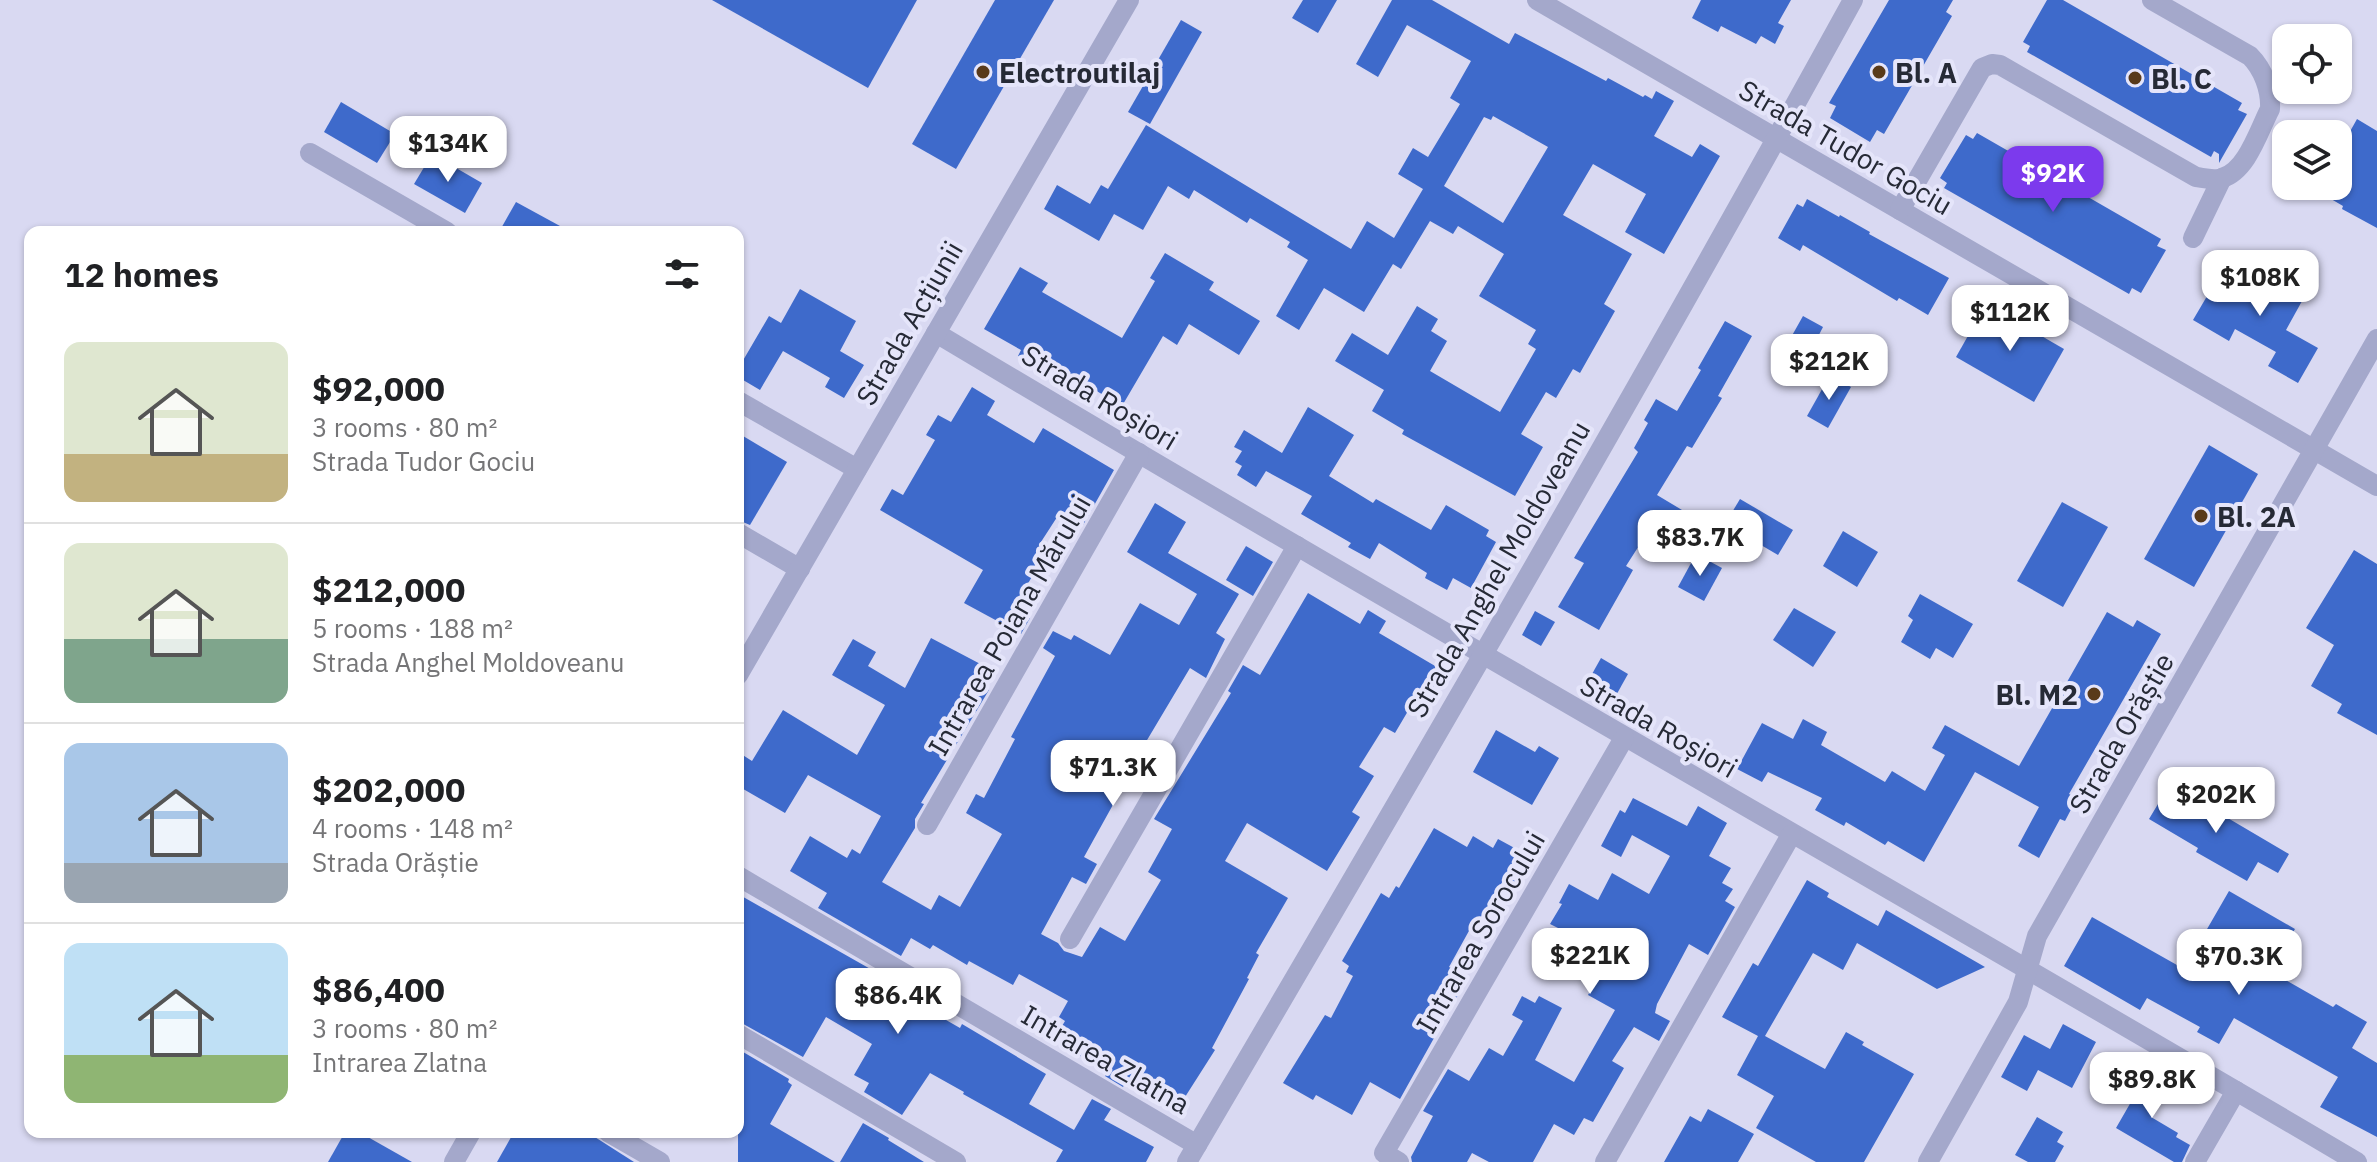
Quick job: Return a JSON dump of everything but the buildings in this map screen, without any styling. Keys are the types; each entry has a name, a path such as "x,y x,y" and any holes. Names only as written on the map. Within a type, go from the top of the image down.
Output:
{"street":[{"name":"Strada Acțiunii","path":"744,665 1129,0"},
{"name":"Strada Tudor Gociu","path":"1537,0 2377,486"},
{"name":"Strada Anghel Moldoveanu","path":"1192,1153 1482,655 1853,0"},
{"path":"2152,0 2250,56 2260,66 2270,99 2270,109 2241,166 2222,178 2193,238"},
{"path":"1900,210 1982,68 1992,64 2000,65 2196,177 2222,178"},
{"path":"310,153 437,226"},
{"name":"Strada Roșiori","path":"936,333 1624,738 2027,968 2357,1162"},
{"name":"Strada Orăștie","path":"1928,1162 2018,1002 2037,936 2315,449 2374,352"},
{"path":"744,404 857,469"},
{"name":"Intrarea Poiana Mărului","path":"927,825 1139,453"},
{"path":"744,536 800,569"},
{"path":"1070,939 1297,546"},
{"name":"Intrarea Sorocului","path":"1392,1158 1624,738"},
{"path":"1605,1162 1791,835"},
{"name":"Intrarea Zlatna","path":"744,880 1192,1153"},
{"path":"744,1038 956,1162"},
{"path":"2195,1162 2236,1091"},
{"path":"454,1162 468,1138"},
{"path":"618,1138 660,1162"}],"place":[{"name":"Electroutilaj","path":"983,72"},
{"name":"Bl. A","path":"1879,72"},
{"name":"Bl. C","path":"2135,78"},
{"name":"Bl. 2A","path":"2201,516"},
{"name":"Bl. M2","path":"2094,694"}]}
